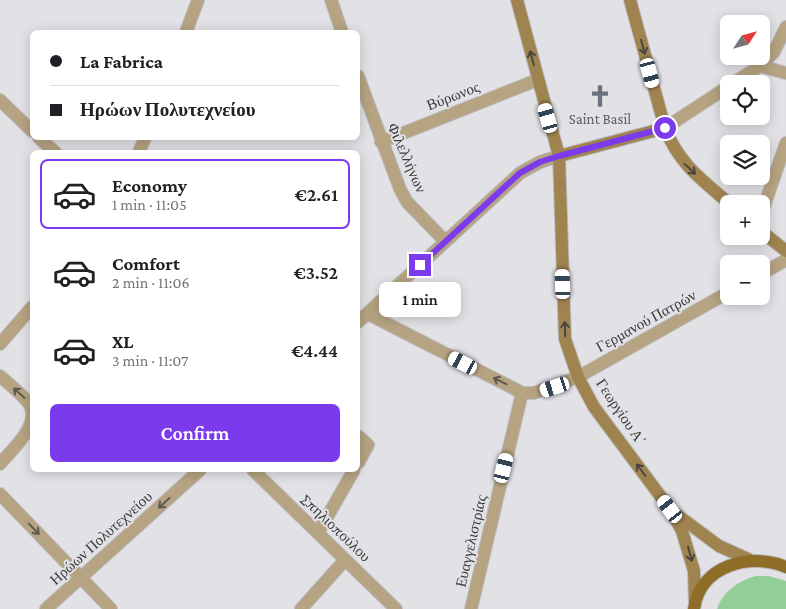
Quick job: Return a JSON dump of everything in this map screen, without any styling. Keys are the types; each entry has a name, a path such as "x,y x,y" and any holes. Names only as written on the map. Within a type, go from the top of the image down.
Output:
{"main road":[{"name":"Γεωργίου Α΄","path":"517,0 559,156 565,339 578,378 594,407 670,509 682,531 694,571 694,606"},
{"path":"630,0 665,128 673,148 685,166 720,196"},
{"path":"559,156 665,128"},
{"path":"770,238 786,251"},
{"name":"Γεωργίου Α΄","path":"670,509 705,538 750,560"},
{"path":"694,606 703,587 716,574 731,564 750,560 772,561 786,567"}],"street":[{"path":"187,30 198,0"},
{"path":"331,0 341,30"},
{"path":"746,75 780,51 786,27"},
{"path":"760,66 786,73"},
{"name":"Βύρωνος","path":"381,142 538,80"},
{"name":"Φιλελλήνων","path":"360,82 381,142 407,202 445,241"},
{"path":"665,128 720,92"},
{"path":"0,100 30,129"},
{"path":"41,140 53,150"},
{"path":"768,195 786,143"},
{"path":"360,320 520,173 540,162 559,156"},
{"path":"770,269 786,260"},
{"name":"Γερμανού Πατρών","path":"522,392 543,391 578,378 720,297"},
{"path":"0,344 30,309"},
{"path":"368,314 522,392"},
{"path":"0,376 28,402 30,408"},
{"name":"Ευαγγελιστρίας","path":"471,609 522,392"},
{"path":"0,464 30,428"},
{"path":"360,438 368,445 360,459"},
{"name":"Ηρώων Πολυτεχνείου","path":"46,609 198,472"},
{"name":"Σπηλιοπούλου","path":"256,472 396,609"},
{"path":"318,533 353,472"},
{"path":"0,494 111,609"},
{"path":"301,609 345,560"}],"green space":[{"path":"756,576 769,576 786,581 786,609 717,609 727,592 743,581"}],"place":[{"name":"Saint Basil","path":"600,96"}],"route":[{"path":"420,265 520,173 540,162 559,156 665,128"}]}
